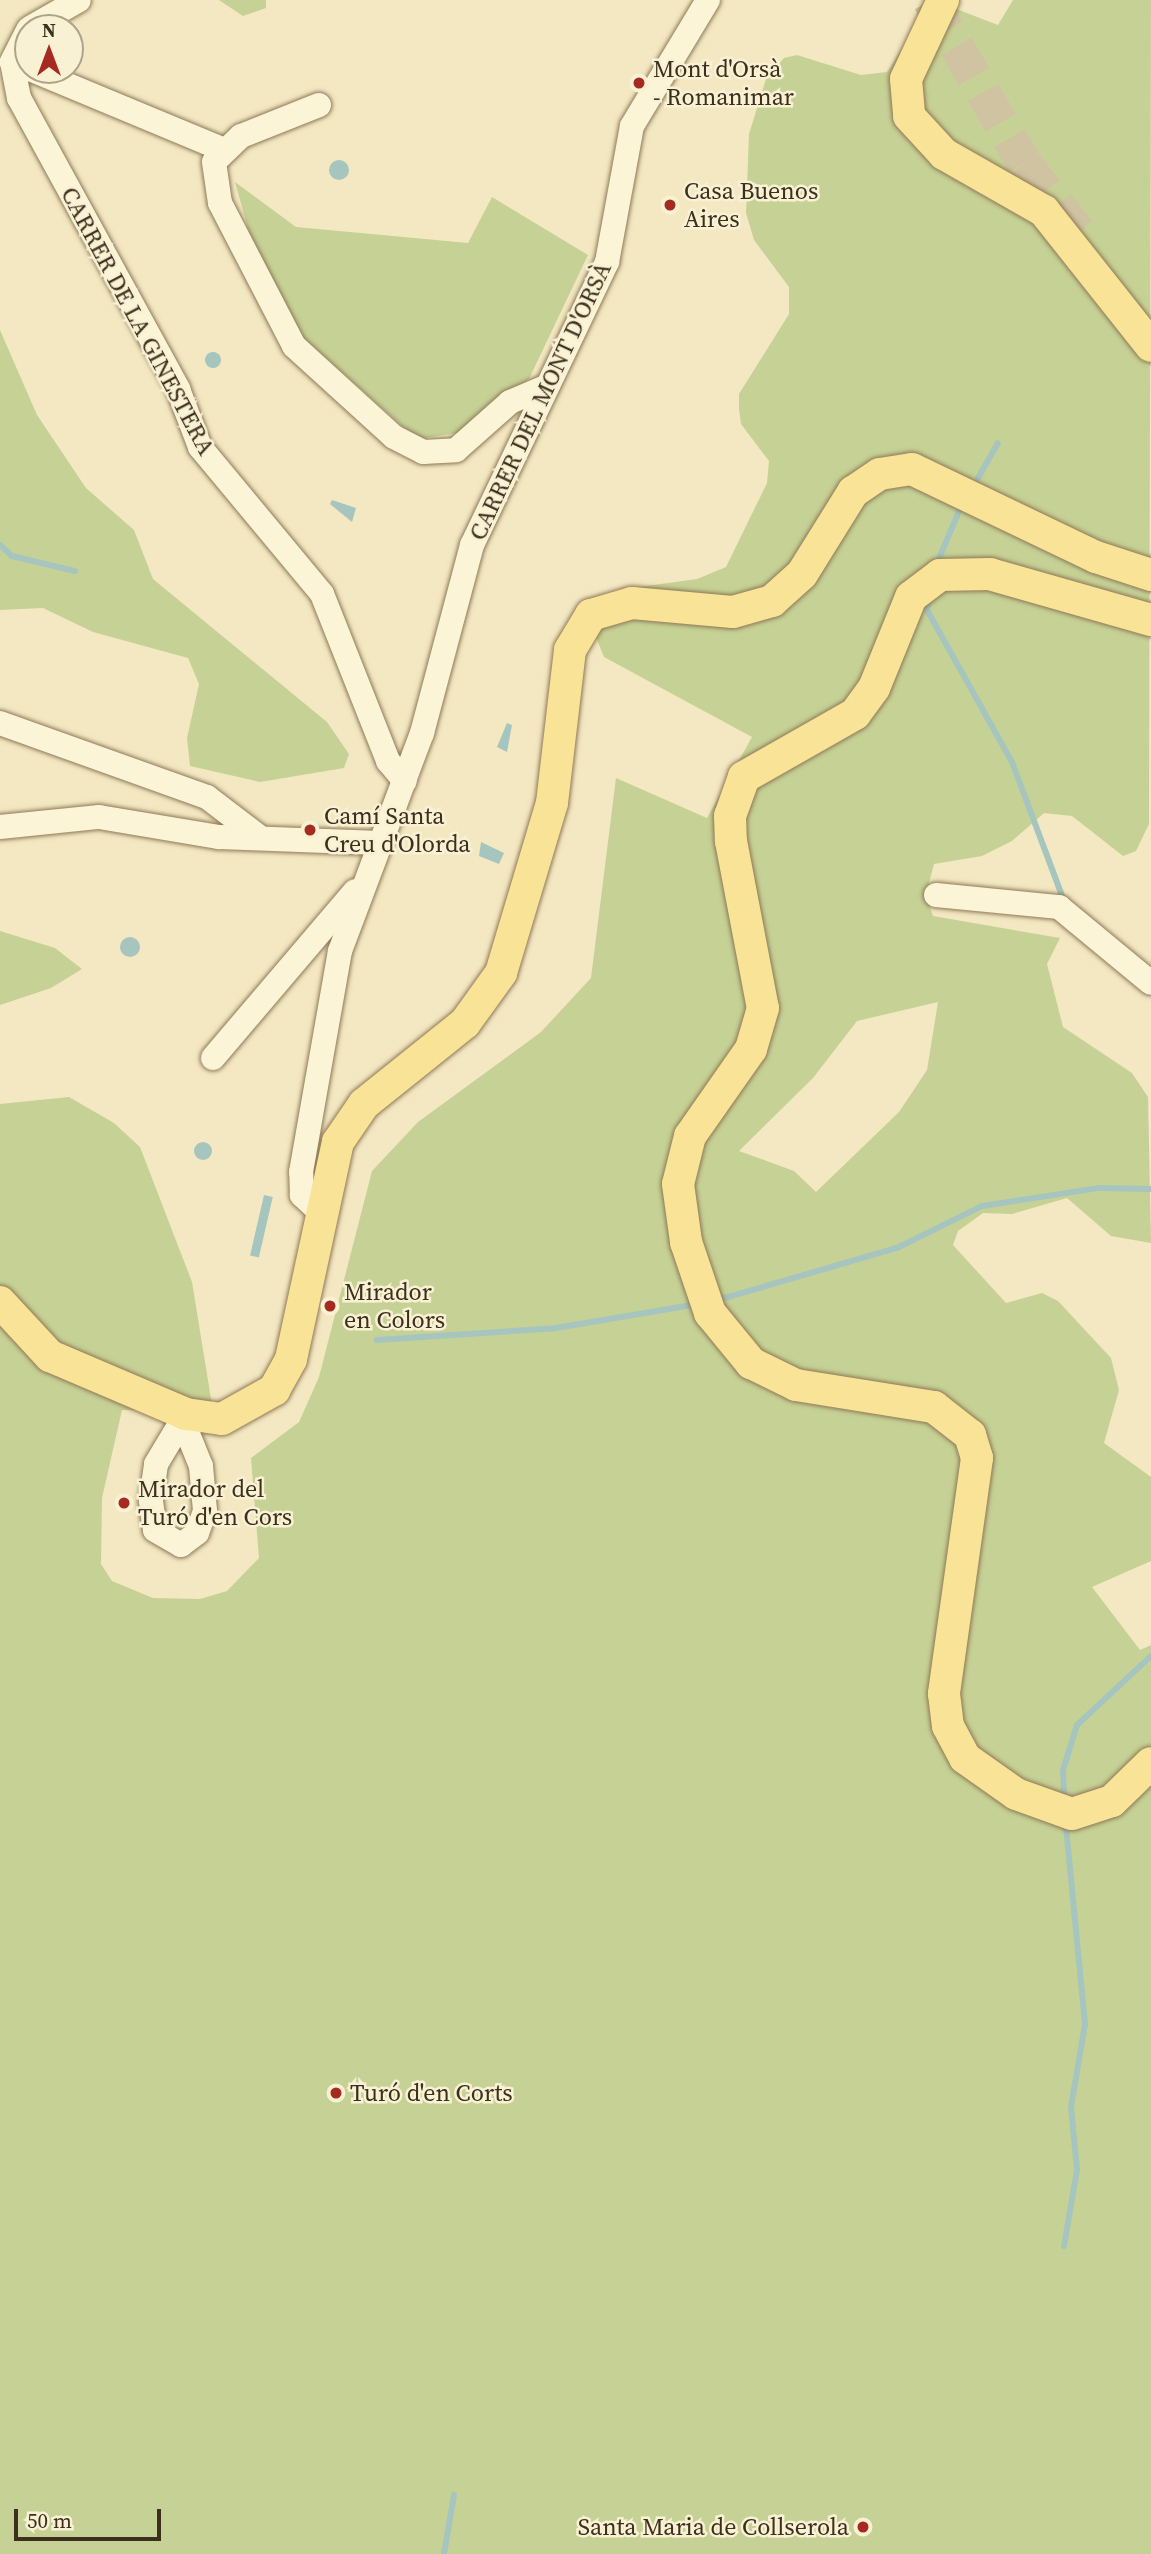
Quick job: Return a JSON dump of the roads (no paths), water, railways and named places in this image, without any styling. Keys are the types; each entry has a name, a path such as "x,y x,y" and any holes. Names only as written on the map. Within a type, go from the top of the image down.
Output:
{"main road":[{"path":"943,0 906,79 909,116 944,154 1044,211 1151,346"},
{"path":"0,1302 50,1356 185,1419 222,1419 239,1415 284,1377 328,1171 349,1122 465,1023 501,973 552,803 570,650 592,615 632,603 733,612 772,601 802,574 853,492 880,474 904,470 926,472 1096,557 1151,575"},
{"path":"1151,620 990,574 940,575 911,597 874,688 855,714 744,777 730,816 730,841 760,969 762,1016 751,1049 690,1136 678,1184 687,1242 710,1314 751,1363 796,1385 934,1407 970,1435 977,1458 944,1694 948,1726 965,1758 1016,1794 1072,1814 1112,1801 1151,1763"}],"street":[{"path":"55,14 79,0"},
{"name":"CARRER DEL MONT D'ORSÀ","path":"320,1212 302,1195 304,1152 340,951 405,780 472,545 607,262 632,126 708,0"},
{"name":"CARRER DE LA GINESTERA","path":"21,84 19,99 178,389 200,447 322,594 388,761 405,780"},
{"path":"65,84 222,149 319,105"},
{"path":"222,149 214,175 220,203 288,337 402,443 433,453 456,450 510,402 546,387"},
{"path":"0,723 207,797 258,836"},
{"path":"0,827 99,817 219,837 258,836 380,843"},
{"path":"213,1058 366,879"},
{"path":"936,895 1059,907 1151,983"}],"water":[{"path":"339,160 346,163 349,170 346,177 339,180 332,177 329,170 332,163"},
{"path":"213,352 219,354 219,366 213,368 207,366 205,360 207,354"},
{"path":"332,500 356,508 352,522 330,504"},
{"path":"507,723 512,725 507,752 497,747"},
{"path":"481,842 504,853 499,864 479,856"},
{"path":"130,937 137,940 140,947 137,954 130,957 123,954 120,947 123,940"},
{"path":"199,1142 207,1142 212,1151 210,1158 199,1160 194,1155 194,1147"},
{"path":"264,1195 273,1197 259,1257 250,1255"}],"waterway":[{"path":"978,478 998,443"},
{"path":"938,561 960,509"},
{"path":"0,545 12,556 75,571"},
{"path":"930,597 927,610 1012,762 1064,901"},
{"path":"721,1299 897,1248 982,1206 1098,1188 1151,1189"},
{"path":"377,1340 556,1328 692,1305"},
{"path":"1064,1796 1063,1770 1077,1725 1151,1656"},
{"path":"1064,2246 1077,2170 1071,2107 1085,2024 1066,1827"},
{"path":"444,2554 454,2495"}],"tunnel":[{"path":"930,0 1024,163 1079,232"}],"place":[{"name":"Mont d'Orsà - Romanimar","path":"639,83"},
{"name":"Casa Buenos Aires","path":"670,205"},
{"name":"Camí Santa Creu d'Olorda","path":"310,830"},
{"name":"Mirador en Colors","path":"330,1306"},
{"name":"Mirador del Turó d'en Cors","path":"124,1503"},
{"name":"Turó d'en Corts","path":"336,2093"},
{"name":"Santa Maria de Collserola","path":"863,2527"}]}
